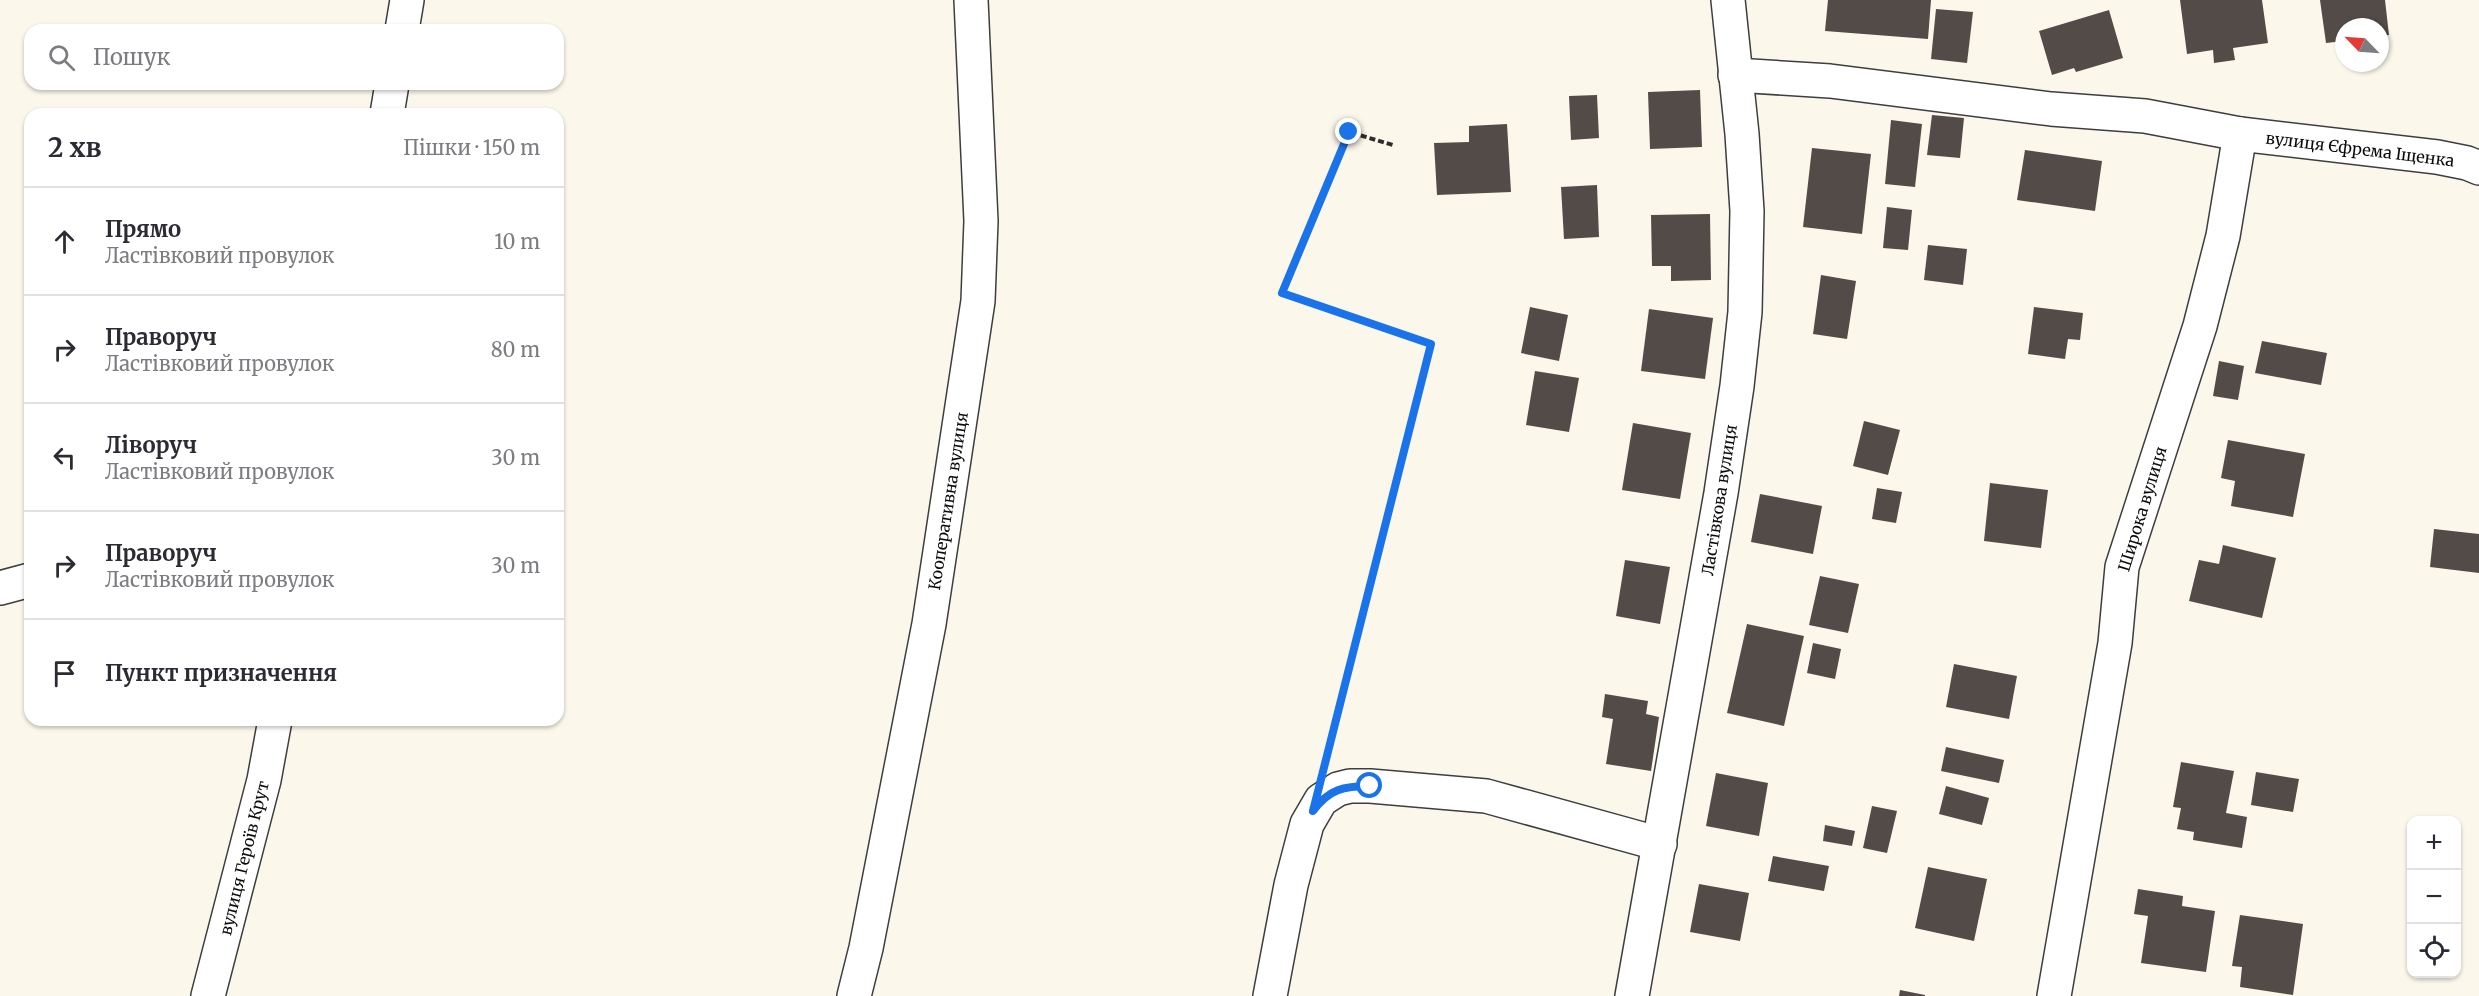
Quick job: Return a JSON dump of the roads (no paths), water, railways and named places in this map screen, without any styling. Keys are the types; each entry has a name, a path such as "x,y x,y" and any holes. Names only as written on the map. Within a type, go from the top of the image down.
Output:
{"street":[{"path":"403,24 407,0"},
{"name":"Кооперативна вулиця","path":"854,996 866,948 929,624 978,301 981,221 971,0"},
{"name":"Ластівкова вулиця","path":"1632,996 1723,481 1746,312 1747,211 1728,0"},
{"name":"вулиця Єфрема Іщенка","path":"1735,75 1830,81 2051,109 2145,116 2240,134 2437,157 2479,168"},
{"path":"388,108 391,90"},
{"name":"Широка вулиця","path":"2054,996 2111,664 2122,567 2200,326 2223,236 2240,134"},
{"path":"0,588 24,582"},
{"name":"вулиця Героїв Крут","path":"208,996 264,780 275,726"},
{"path":"1270,996 1291,885 1307,824 1321,800 1338,789 1350,786 1370,786 1486,796 1660,844"}]}
